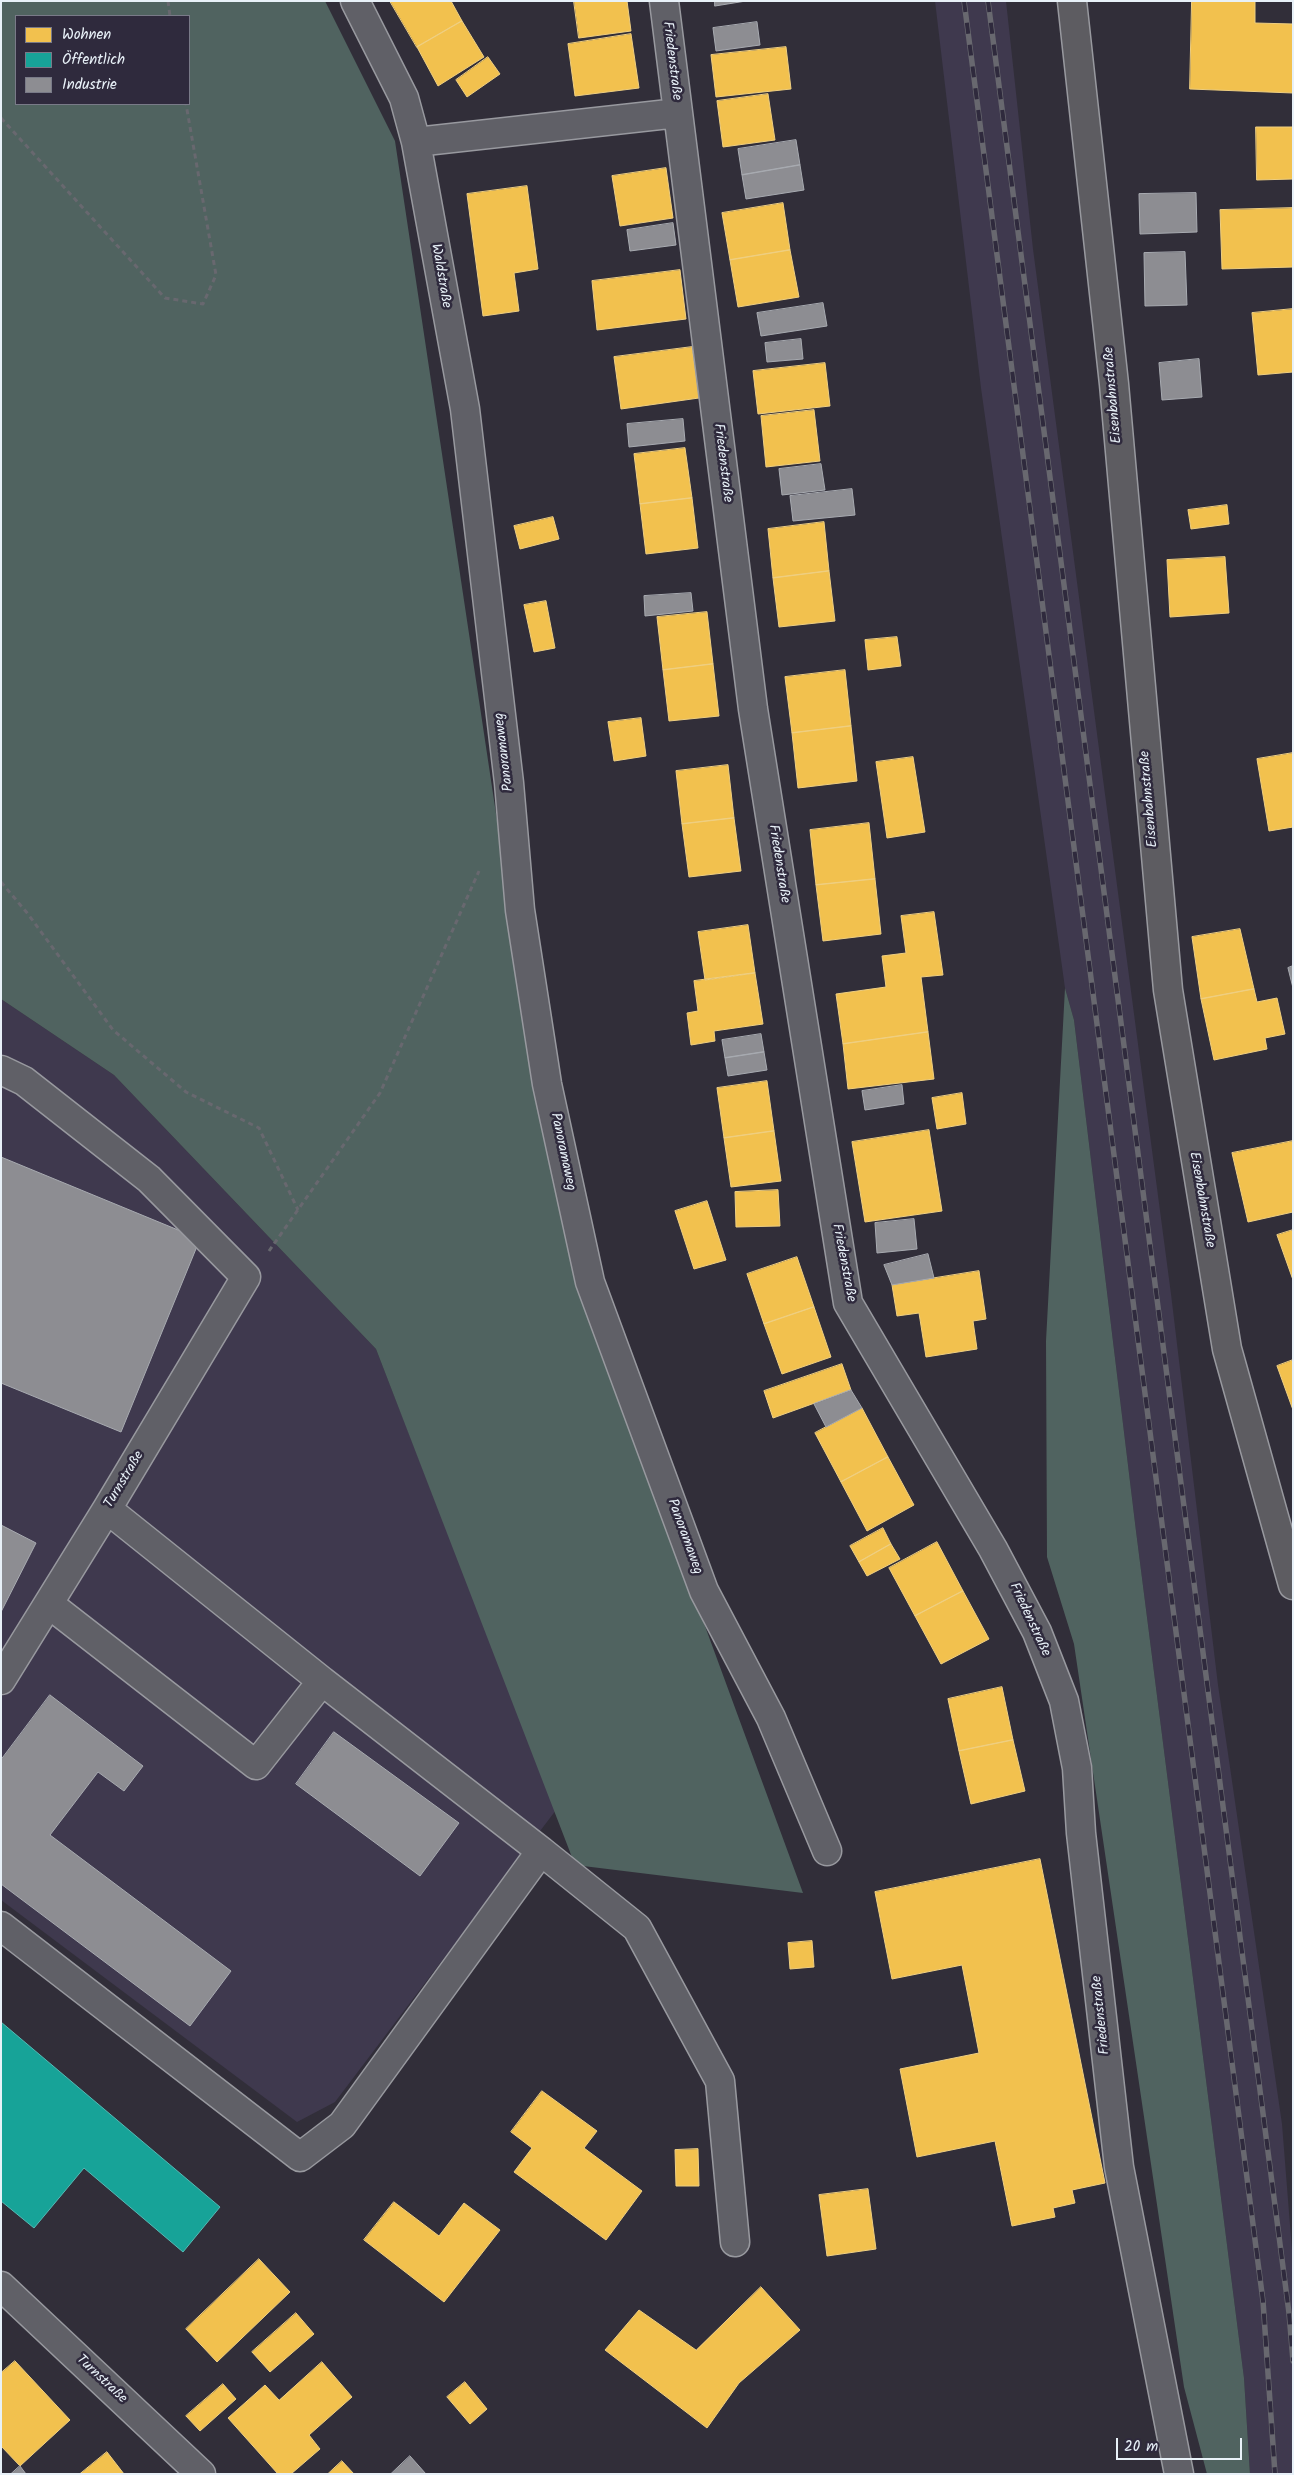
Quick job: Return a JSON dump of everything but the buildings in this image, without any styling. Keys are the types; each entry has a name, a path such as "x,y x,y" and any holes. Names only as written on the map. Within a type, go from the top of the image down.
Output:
{"main road":[{"name":"Eisenbahnstraße","path":"1072,1 1114,384 1168,990 1227,1349 1293,1585"}],"street":[{"name":"Waldstraße","path":"355,1 404,98 416,142 465,410"},
{"name":"Friedenstraße","path":"664,1 752,709 848,1303 993,1548 1037,1632 1064,1701 1077,1768 1081,1833 1119,2167 1179,2474"},
{"path":"416,142 678,113"},
{"name":"Panoramaweg","path":"465,410 509,783 520,910 547,1084 590,1282 704,1591 771,1718 826,1850"},
{"path":"1,1070 24,1081 149,1179 246,1277"},
{"name":"Turnstraße","path":"1,1680 107,1509 246,1277"},
{"path":"107,1509 322,1681 637,1928 720,2081 735,2242"},
{"path":"49,1604 256,1765 322,1681"},
{"path":"1,1926 300,2157 342,2125 541,1851"},
{"name":"Turnstraße","path":"1,2286 201,2474"}],"path":[{"path":"168,1 170,15"},
{"path":"1,118 165,298 203,304 216,275 186,105"},
{"path":"246,1277 256,1270 380,1094 481,866"},
{"path":"1,882 28,914 113,1030 186,1092 259,1128 298,1211"}],"shaded area":[{"path":"1,1 325,1 395,141 515,940 586,1302 803,1893 575,1865 376,1349 114,1075 1,999"},
{"path":"935,1 1006,1 1033,249 1171,1294 1218,1685 1282,2124 1293,2263 1293,2474 1250,2474 1244,2378 1136,1531 1074,1020 1065,988 981,388"},
{"path":"1065,988 1074,1020 1136,1531 1244,2378 1250,2474 1207,2474 1184,2387 1074,1644 1047,1557 1046,1341"},
{"path":"1,999 114,1075 376,1349 556,1810 335,2102 297,2122 1,1900"}],"railway":[{"path":"964,1 1263,2301 1275,2474"},
{"path":"988,1 1289,2313 1293,2361"}]}
